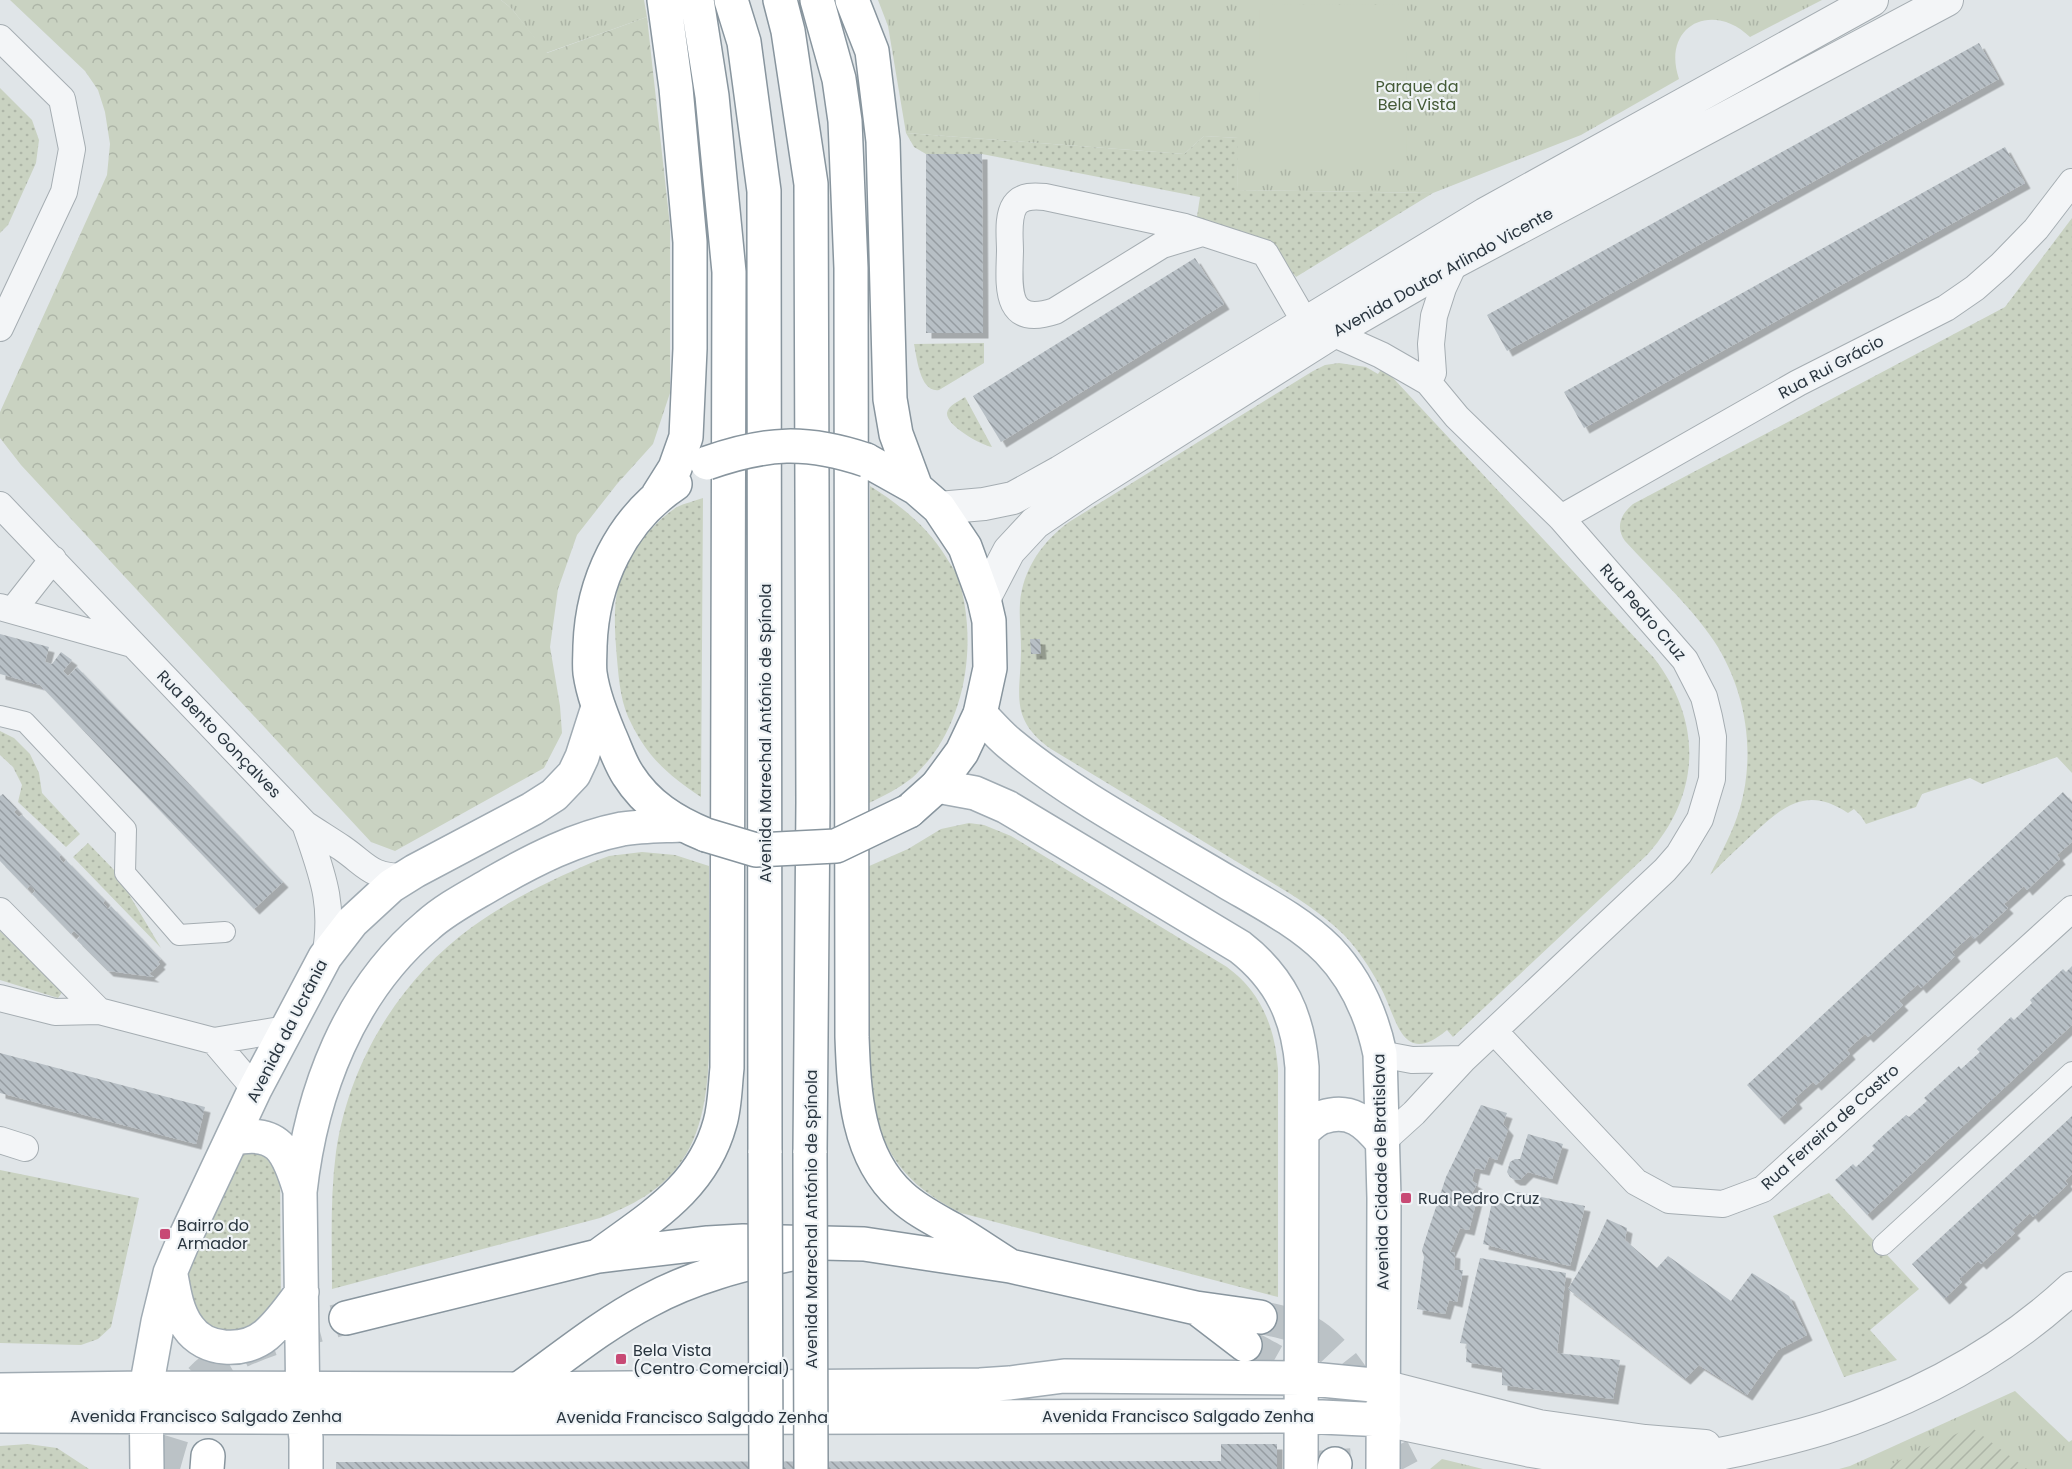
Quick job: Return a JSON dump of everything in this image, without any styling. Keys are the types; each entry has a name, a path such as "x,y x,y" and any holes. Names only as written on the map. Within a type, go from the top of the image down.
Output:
{"main road":[{"path":"658,495 675,468 686,437 690,349 690,243 676,88 664,0"},
{"path":"598,1256 670,1204 701,1168 713,1146 721,1122 726,1077 729,272 712,96 697,0"},
{"name":"Avenida Marechal António de Spínola","path":"731,0 744,42 764,191 766,1469"},
{"name":"Avenida Marechal António de Spínola","path":"780,0 788,31 811,184 813,801 810,1153 811,1469"},
{"path":"817,0 839,79 848,169 851,268 852,1037 857,1111 866,1143 880,1172 900,1196 1010,1266"},
{"path":"852,0 872,51 883,141 890,399 896,434 928,498 965,547 984,599 989,621 990,668 980,714 962,752 937,786 909,811 836,846 756,850 693,830 649,801 627,774 598,707 590,673 591,620 606,564 639,514 658,495 707,463 735,453 774,446 813,446 839,451 866,460 928,498"},
{"name":"Avenida da Ucrânia","path":"147,1469 145,1402 158,1322 170,1273 255,1089 325,957 352,922 375,900 405,877 554,795 574,774 582,758 598,707"},
{"name":"Avenida Cidade de Bratislava","path":"980,714 1008,742 1067,786 1265,904 1314,938 1340,964 1361,997 1376,1033 1380,1054 1383,1469"},
{"path":"937,786 975,793 1007,807 1240,947 1254,958 1277,985 1294,1022 1300,1045 1302,1067 1301,1469"},
{"path":"306,1469 300,1192 304,1161 317,1105 339,1045 354,1014 370,988 409,942 429,924 452,907 515,870 567,845 622,829 693,830"},
{"path":"1303,1131 1323,1117 1345,1114 1367,1124 1382,1142"},
{"path":"232,1139 254,1135 279,1144 290,1162 300,1192"},
{"path":"346,1318 598,1256 742,1241 864,1244 1010,1266 1196,1308 1253,1331"},
{"path":"519,1389 622,1316 680,1286 773,1258 864,1244"},
{"path":"170,1273 181,1315 188,1327 206,1342 228,1348 248,1346 265,1336 302,1293"},
{"name":"Avenida Francisco Salgado Zenha","path":"0,1390 145,1402 303,1403 519,1389 980,1385 1064,1376 1301,1378 1383,1386"},
{"name":"Avenida Francisco Salgado Zenha","path":"0,1416 145,1402"},
{"name":"Avenida Francisco Salgado Zenha","path":"303,1403 470,1418 1301,1416 1384,1420"}],"street":[{"name":"Avenida Doutor Arlindo Vicente","path":"984,599 1009,551 1035,523 1485,214 1872,0"},
{"name":"Avenida Doutor Arlindo Vicente","path":"928,498 984,504 1013,498 1318,328 1455,262 1947,0"},
{"path":"0,38 62,99 72,149 64,192 10,282 0,328"},
{"name":"Rua Rui Grácio","path":"1561,518 1798,383 1946,308 1975,288 2001,265 2036,229 2072,182"},
{"path":"1202,233 1162,245 1055,311 1042,315 1028,315 1019,309 1009,291 1012,212 1016,203 1022,199 1033,196 1045,197 1185,227 1264,252 1318,328"},
{"path":"1105,210 1123,219 1133,231 1136,251 1126,267"},
{"path":"1428,382 1433,373 1431,344 1434,316 1455,262"},
{"name":"Rua Pedro Cruz","path":"1318,328 1381,355 1428,382 1457,417 1561,518 1672,643 1696,678 1704,697 1713,737 1712,778 1700,819 1679,854 1665,870 1464,1059 1414,1113 1382,1142"},
{"name":"Rua Bento Gonçalves","path":"0,504 304,824 377,874 405,877"},
{"path":"53,559 6,608 133,644"},
{"path":"0,716 25,722 126,829 125,873 179,934 225,932"},
{"name":"Rua Bento Gonçalves","path":"304,824 329,903 329,935 325,957"},
{"name":"Rua Ferreira de Castro","path":"1494,1031 1636,1182 1669,1200 1723,1204 1763,1189 2072,909"},
{"path":"0,911 99,1011"},
{"path":"0,998 55,1012 99,1011 214,1041 286,1029"},
{"path":"214,1041 255,1089"},
{"path":"1380,1054 1412,1060 1464,1059"},
{"path":"1883,1245 2072,1072"},
{"path":"0,1140 25,1148"},
{"path":"1384,1420 1531,1451 1642,1469 1739,1449 1824,1428 1909,1397 1954,1374 2018,1333 2072,1288"},
{"path":"1383,1386 1539,1426 1645,1441 1739,1449"}],"green space":[{"path":"10,0 501,0 512,9 547,53 647,17 670,226 670,393 653,444 617,484 577,535 558,589 550,647 562,733 544,768 395,851 371,842 21,465 0,438 0,412 107,175 110,144 105,112 98,90 85,71"},
{"path":"501,0 644,0 647,17 546,53 512,9"},
{"name":"Parque da Bela Vista","path":"878,0 1822,0 1750,37 1735,26 1720,20 1706,20 1694,24 1684,33 1677,45 1675,60 1679,79 1581,135 1433,193 1237,190 1238,138 1204,136 1184,154 906,133 888,26"},
{"path":"1260,4 1407,5 1406,169 1259,169"},
{"path":"0,88 32,120 39,140 36,163 8,225 0,233"},
{"path":"906,133 1184,154 1204,136 1239,138 1237,190 1433,193 1296,277 1271,246 1196,223 1200,197 982,154 926,154 914,147"},
{"path":"2072,218 2072,773 2057,757 1982,784 1970,778 1922,794 1916,807 1866,824 1854,809 1848,813 1821,801 1797,802 1786,807 1765,823 1710,875 1734,825 1745,787 1747,743 1741,701 1725,660 1705,628 1625,541 1620,526 1625,512 1633,504 2005,307"},
{"path":"984,343 984,363 939,390 928,386 920,373 914,344"},
{"path":"1339,363 1366,367 1378,374 1382,368 1394,379 1654,658 1670,682 1681,707 1688,732 1689,758 1686,782 1678,807 1665,831 1648,854 1453,1037 1447,1030 1432,1041 1420,1044 1410,1041 1403,1034 1380,986 1359,952 1331,923 1291,894 1051,749 1028,727 1020,704 1022,591 1030,568 1050,538 1069,522 1313,371 1325,365"},
{"path":"965,397 992,447 965,434 948,418 947,413 950,408"},
{"path":"870,486 922,526 939,546 958,577 967,624 967,649 960,697 942,741 912,778 869,803"},
{"path":"703,498 701,797 661,766 646,748 632,725 621,693 615,604 621,575 626,564 649,531 677,507"},
{"path":"0,731 14,738 30,754 39,773 42,793 80,834 66,847 18,802 22,785 13,767 0,755"},
{"path":"969,823 984,825 1011,836 1227,967 1239,977 1257,999 1270,1025 1278,1069 1278,1297 961,1213 924,1190 898,1163 888,1148 880,1130 869,1089 867,867 908,849 941,829"},
{"path":"88,843 115,871 161,948 73,857"},
{"path":"642,852 675,855 709,866 708,1074 700,1122 681,1162 664,1181 645,1196 600,1218 332,1289 333,1186 336,1152 343,1119 352,1087 365,1056 400,998 446,948 500,908 546,883 593,862 609,856"},
{"path":"0,931 63,991 58,998 0,980"},
{"path":"258,1146 280,1169 281,1300 277,1311 236,1339 196,1323 184,1281 189,1265 239,1159 245,1152"},
{"path":"0,1170 139,1198 111,1327 98,1339 81,1345 0,1343"},
{"path":"1829,1193 1919,1289 1870,1330 1897,1360 1844,1377 1773,1216"},
{"path":"2015,1391 2069,1442 2072,1440 2072,1469 1839,1469 1850,1466"},
{"path":"1971,1427 2027,1469 1881,1469"},
{"path":"28,1444 57,1448 89,1469 0,1469 0,1446"},
{"path":"1442,1459 1483,1469 1430,1469"}],"building":[{"path":"1979,43 1999,79 1507,351 1487,315"},
{"path":"2005,147 2025,183 1584,428 1564,392"},
{"path":"926,154 982,154 983,333 926,333"},
{"path":"1195,258 1224,304 1001,442 973,396"},
{"path":"0,634 49,647 45,662 52,664 61,652 72,660 63,671 68,676 77,667 283,882 254,909 40,685 0,674"},
{"path":"1030,639 1040,639 1041,654 1031,654"},
{"path":"2063,792 2072,802 2072,842 2057,855 2060,859 2027,890 2024,886 2004,904 2008,908 1974,939 1971,935 1952,952 1955,956 1921,988 1918,984 1899,1001 1903,1005 1868,1037 1865,1034 1847,1050 1850,1054 1816,1085 1813,1082 1794,1099 1797,1103 1779,1119 1747,1085"},
{"path":"3,794 17,809 14,812 19,817 22,815 61,855 59,857 61,860 64,863 66,860 105,900 103,903 108,909 111,906 161,959 158,962 160,964 149,974 154,977 108,971 77,940 80,936 74,931 71,934 32,894 35,891 33,888 30,885 27,889 0,861 0,796"},
{"path":"2072,966 2072,1025 1867,1215 1835,1180 1853,1164 1856,1167 1875,1149 1872,1146 1888,1131 1927,1101 1924,1098 1959,1066 1961,1069 1980,1052 1977,1049 2011,1017 2014,1020 2032,1003 2030,1000 2063,969 2066,972"},
{"path":"0,1053 205,1107 196,1144 0,1093"},
{"path":"1481,1105 1507,1113 1503,1124 1508,1130 1497,1160 1489,1157 1484,1170 1475,1168 1472,1181 1477,1184 1471,1195 1477,1199 1469,1230 1460,1228 1450,1252 1455,1253 1454,1270 1463,1270 1457,1302 1449,1300 1445,1314 1417,1309 1424,1257 1422,1250 1446,1177"},
{"path":"2072,1116 2072,1174 2065,1181 2068,1184 2033,1217 2030,1213 2012,1230 2015,1233 1981,1264 1978,1261 1959,1279 1962,1282 1944,1299 1912,1264"},
{"path":"1528,1134 1563,1144 1552,1179 1528,1172 1520,1180 1515,1180 1507,1172 1510,1162 1520,1159"},
{"path":"1517,1192 1585,1206 1570,1266 1483,1244 1492,1202 1513,1205"},
{"path":"1607,1219 1627,1228 1625,1240 1657,1268 1668,1256 1731,1301 1752,1273 1789,1296 1807,1335 1778,1350 1747,1395 1699,1365 1685,1379 1568,1289 1597,1241"},
{"path":"1480,1258 1566,1273 1557,1353 1620,1360 1613,1399 1502,1385 1502,1368 1466,1362 1467,1344 1460,1343"},
{"path":"1221,1444 1277,1444 1277,1469 336,1469 336,1462 1221,1461"}],"tunnel":[{"path":"1260,1317 1305,1330 1336,1355 1350,1372 1374,1412 1403,1469"},
{"path":"163,1469 177,1422 189,1395 201,1378 237,1353 282,1336 346,1318"},
{"path":"1245,1345 1291,1370 1312,1387 1320,1397 1330,1421 1335,1464"}],"place":[{"name":"Rua Pedro Cruz","path":"1406,1198"},
{"name":"Bairro do Armador","path":"165,1234"},
{"name":"Bela Vista (Centro Comercial)","path":"621,1359"}]}
